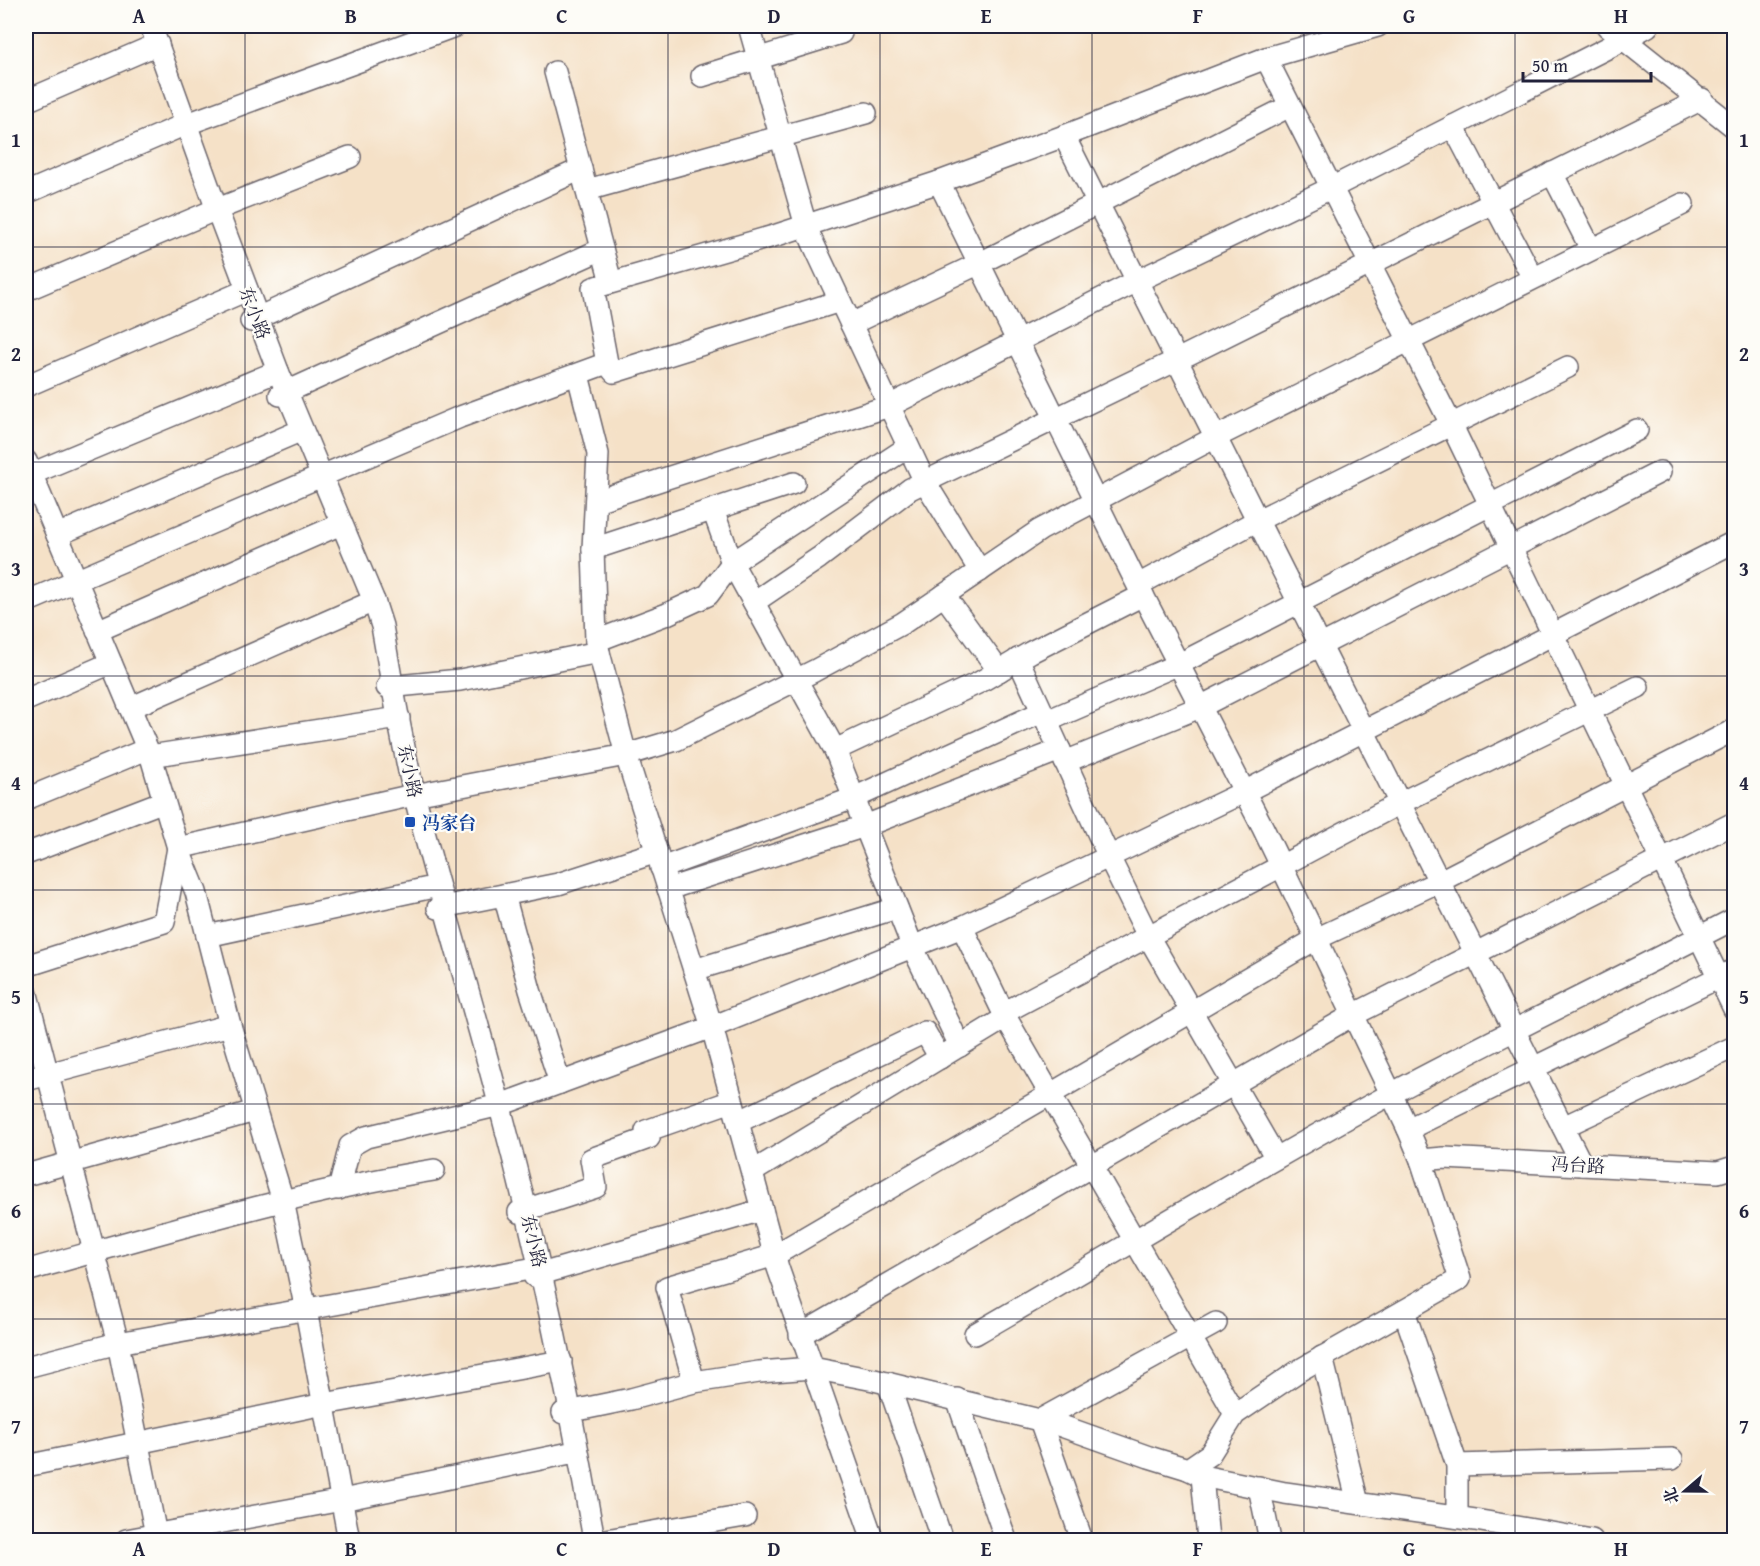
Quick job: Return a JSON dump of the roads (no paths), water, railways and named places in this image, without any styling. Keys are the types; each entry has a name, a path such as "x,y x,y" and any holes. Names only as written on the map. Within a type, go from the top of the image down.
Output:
{"street":[{"path":"26,193 183,126 455,26"},
{"path":"748,26 806,226 925,482 980,571"},
{"path":"840,301 614,372 606,363 593,288 806,226 939,182 1266,58 1378,26"},
{"path":"1607,26 1702,99 1734,127"},
{"path":"596,501 889,406 1137,281 1331,188 1648,26"},
{"path":"26,101 152,33"},
{"name":"东小路","path":"152,33 213,211 274,372 382,626 390,687 412,795 496,1106 537,1272 594,1540"},
{"path":"702,76 841,33"},
{"path":"1266,58 1451,424 1700,937 1727,974 1734,1009"},
{"path":"555,72 611,282"},
{"path":"754,602 819,558 910,489 1177,360 1702,99"},
{"path":"851,324 978,264 1290,106"},
{"path":"586,190 866,113"},
{"path":"1453,126 1533,278"},
{"path":"1064,136 1516,1029 1582,1165"},
{"path":"26,290 213,211 350,157"},
{"path":"254,319 581,169"},
{"path":"1552,173 1591,249"},
{"path":"939,182 1244,792 1408,1129 1421,1160 1460,1279 1300,1370 1235,1414 1210,1454 1195,1472"},
{"path":"178,848 412,795 626,755 676,740 797,680 903,623 1040,530 1096,500 1408,340 1683,204"},
{"path":"283,394 602,249"},
{"path":"26,386 244,292"},
{"path":"26,602 460,417 606,363"},
{"path":"835,750 980,682 1258,520 1568,367"},
{"path":"274,372 29,477 57,535 148,752 178,848 196,892 230,1025 283,1201 349,1540"},
{"path":"578,375 598,454 593,549 598,646 626,755 712,1027 775,1255 800,1335 873,1540"},
{"path":"441,908 659,860 854,798 1044,717 1179,664 1637,430"},
{"path":"57,535 299,432"},
{"path":"390,687 460,680 598,646 708,595 732,563 908,447"},
{"path":"668,889 865,826 1200,707 1510,546 1660,472"},
{"path":"593,549 794,483"},
{"path":"713,510 732,563 835,750 913,948 960,1046"},
{"path":"97,631 338,525"},
{"path":"339,1189 350,1146 366,1137 496,1106 712,1027 962,927 1244,792 1734,542"},
{"path":"944,595 999,671"},
{"path":"130,708 370,602"},
{"path":"1018,659 1148,936 1276,1158"},
{"path":"26,700 111,663"},
{"path":"752,1172 1002,1020 1009,1010 1400,803 1638,687"},
{"path":"26,799 148,752 396,719"},
{"path":"694,1382 667,1287 775,1255 1316,939 1440,881 1734,730"},
{"path":"26,854 164,801"},
{"path":"800,1335 1353,1015 1734,824"},
{"path":"26,966 164,922 178,848"},
{"path":"207,936 435,887"},
{"path":"504,895 530,990 560,1083"},
{"path":"694,970 897,908"},
{"path":"975,1334 1276,1158 1391,1094 1734,919"},
{"path":"962,927 1005,1016 1235,1414"},
{"path":"1408,1129 1727,974"},
{"path":"26,991 118,1342 156,1538"},
{"path":"26,1080 230,1025"},
{"path":"738,1122 926,1032 940,1058"},
{"path":"1563,1126 1734,1047"},
{"path":"522,1211 596,1187 591,1160 649,1138 646,1131 732,1101"},
{"path":"26,1175 255,1111"},
{"name":"冯台路","path":"1421,1160 1444,1158 1718,1172 1734,1167"},
{"path":"26,1270 283,1201 376,1179 434,1170"},
{"path":"26,1367 118,1342 537,1272 762,1210"},
{"path":"1404,1311 1457,1466 1457,1517"},
{"path":"1040,1420 1216,1323"},
{"path":"1322,1357 1358,1503"},
{"path":"26,1466 324,1404 556,1363"},
{"path":"567,1412 631,1399 694,1382 759,1371 812,1368 888,1383 1056,1424 1195,1472 1259,1488 1457,1517 1592,1540"},
{"path":"888,1383 942,1540"},
{"path":"957,1400 1006,1540"},
{"name":"东小路","path":"567,1412 570,1453 585,1540"},
{"path":"1040,1420 1082,1540"},
{"path":"126,1540 156,1538 570,1453"},
{"path":"1457,1466 1672,1459"},
{"path":"1195,1472 1208,1540"},
{"path":"1259,1488 1270,1540"},
{"path":"606,1540 745,1516"}],"place":[{"name":"冯家台","path":"410,822"}]}
